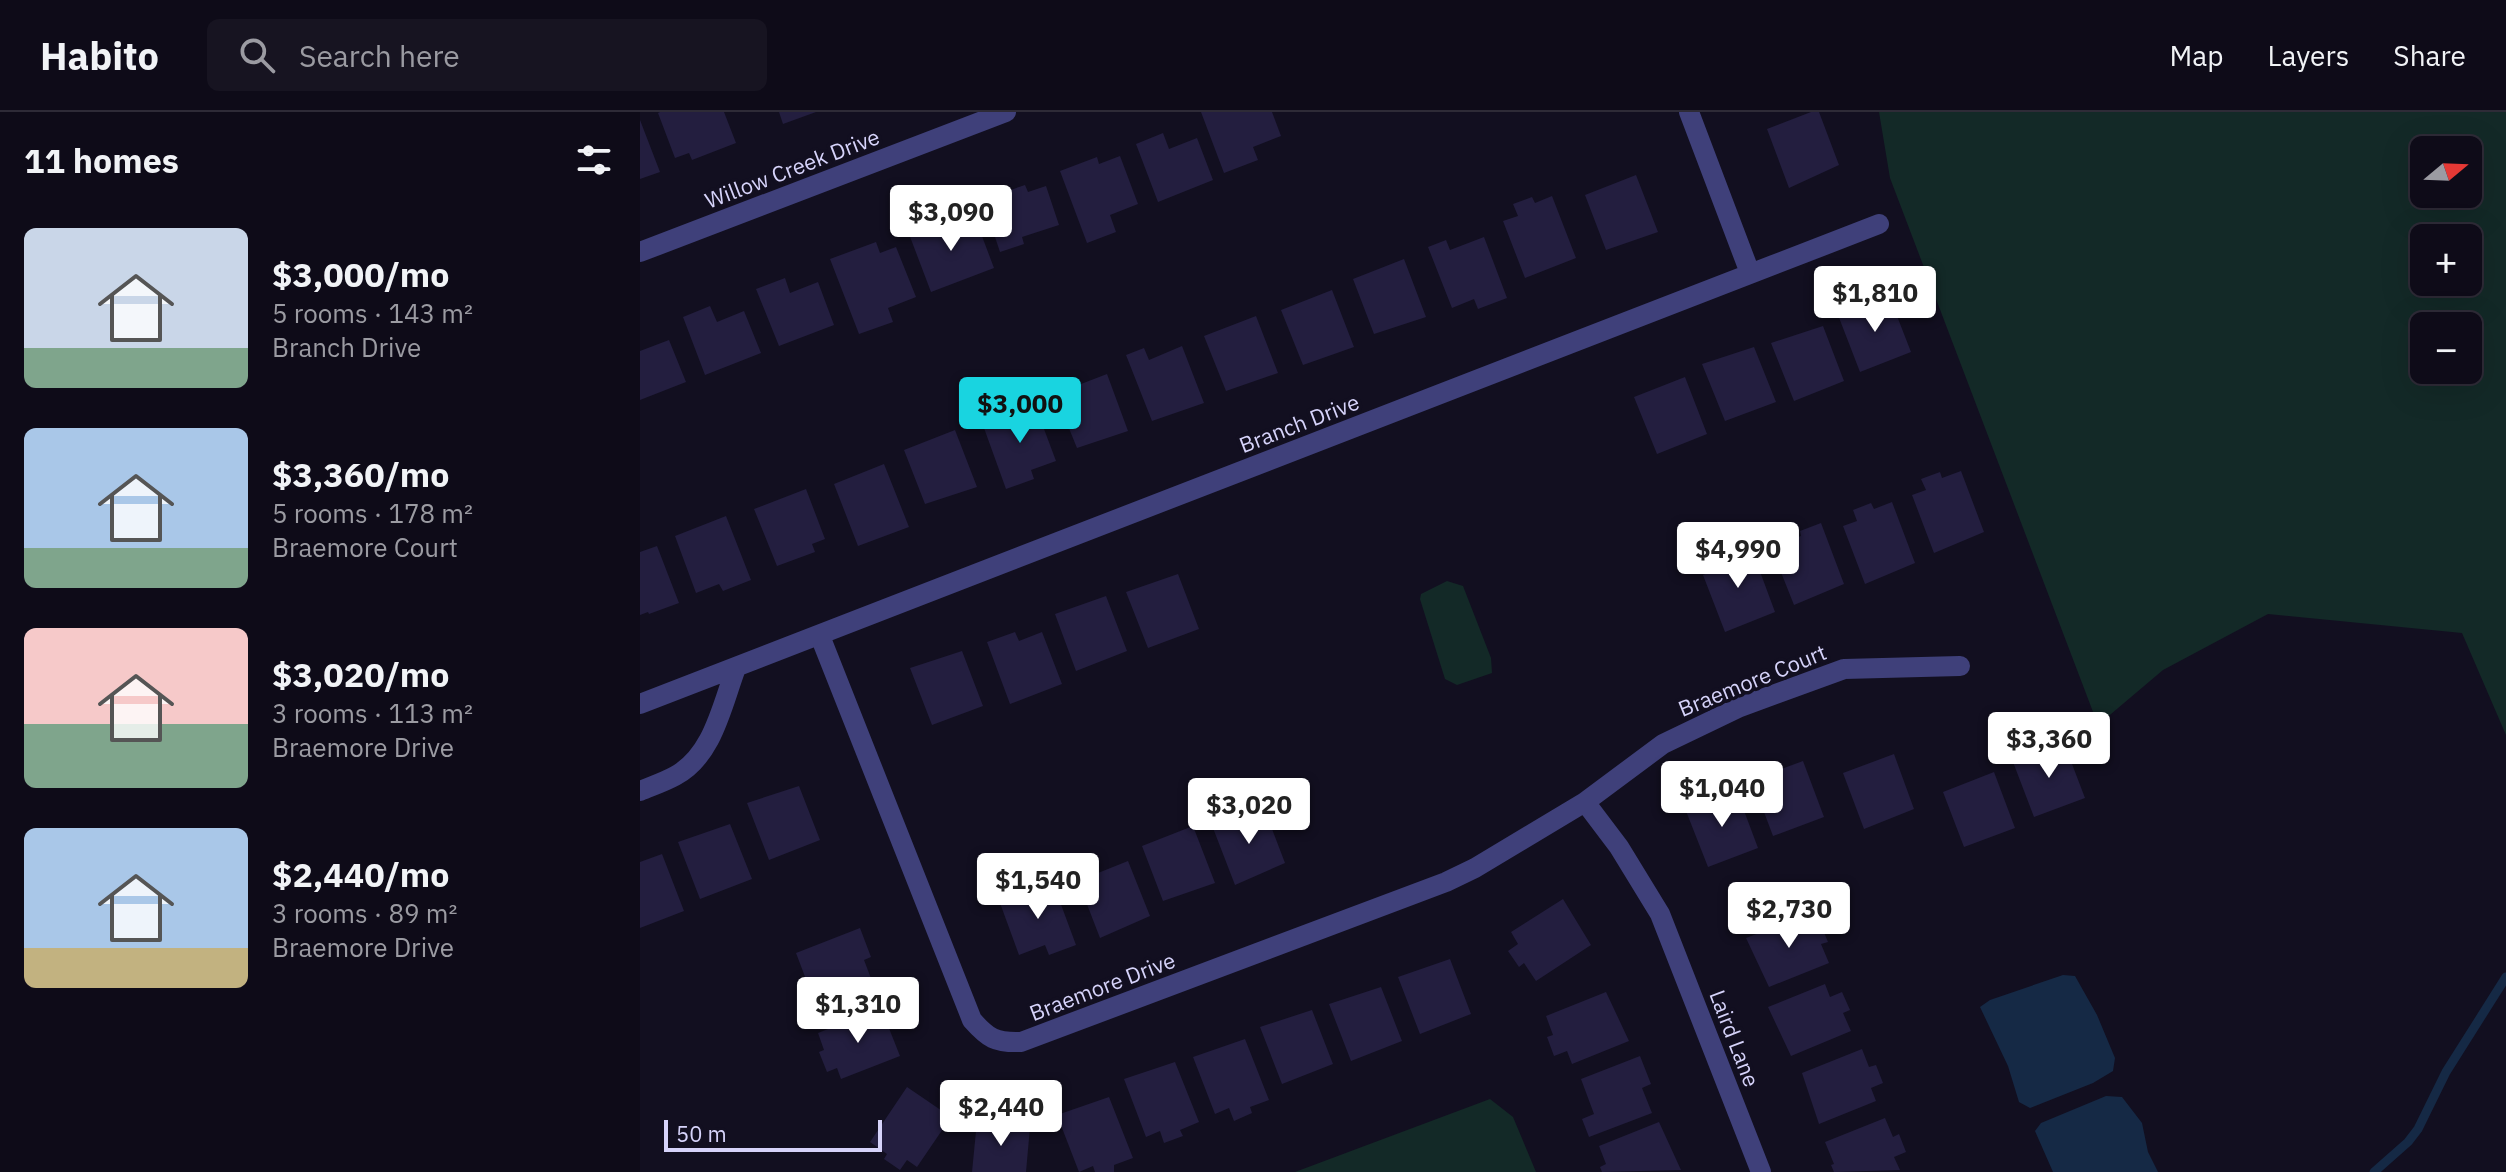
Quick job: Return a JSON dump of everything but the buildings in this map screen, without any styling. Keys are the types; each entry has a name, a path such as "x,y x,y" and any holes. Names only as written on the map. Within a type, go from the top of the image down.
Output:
{"street":[{"name":"Willow Creek Drive","path":"640,252 1006,112"},
{"path":"1689,112 1750,273"},
{"name":"Branch Drive","path":"640,704 1879,224"},
{"name":"Braemore Drive","path":"820,636 972,1020 986,1036 1004,1043 1021,1042 1446,882 1585,802"},
{"name":"Braemore Court","path":"1585,802 1663,744 1740,707 1844,669 1866,666 1960,666"},
{"path":"640,791 688,768 703,751 714,730 736,668"},
{"name":"Laird Lane","path":"1585,802 1619,847 1660,914 1761,1172"}],"green space":[{"path":"1879,112 2506,112 2506,735 2462,633 2268,614 2163,670 2098,725 1890,178"},
{"path":"1447,581 1463,586 1491,658 1492,673 1457,685 1445,679 1420,599 1421,594"},
{"path":"1490,1099 1513,1117 1536,1172 1295,1172"}],"water":[{"path":"2063,975 2075,976 2097,1015 2115,1058 2113,1071 2093,1083 2030,1108 2019,1102 2008,1066 1980,1007 1990,1000"},
{"path":"2106,1096 2122,1097 2142,1123 2148,1152 2158,1172 2053,1172 2035,1131 2041,1123"}],"waterway":[{"path":"2374,1172 2418,1129 2446,1072 2506,977"}]}
